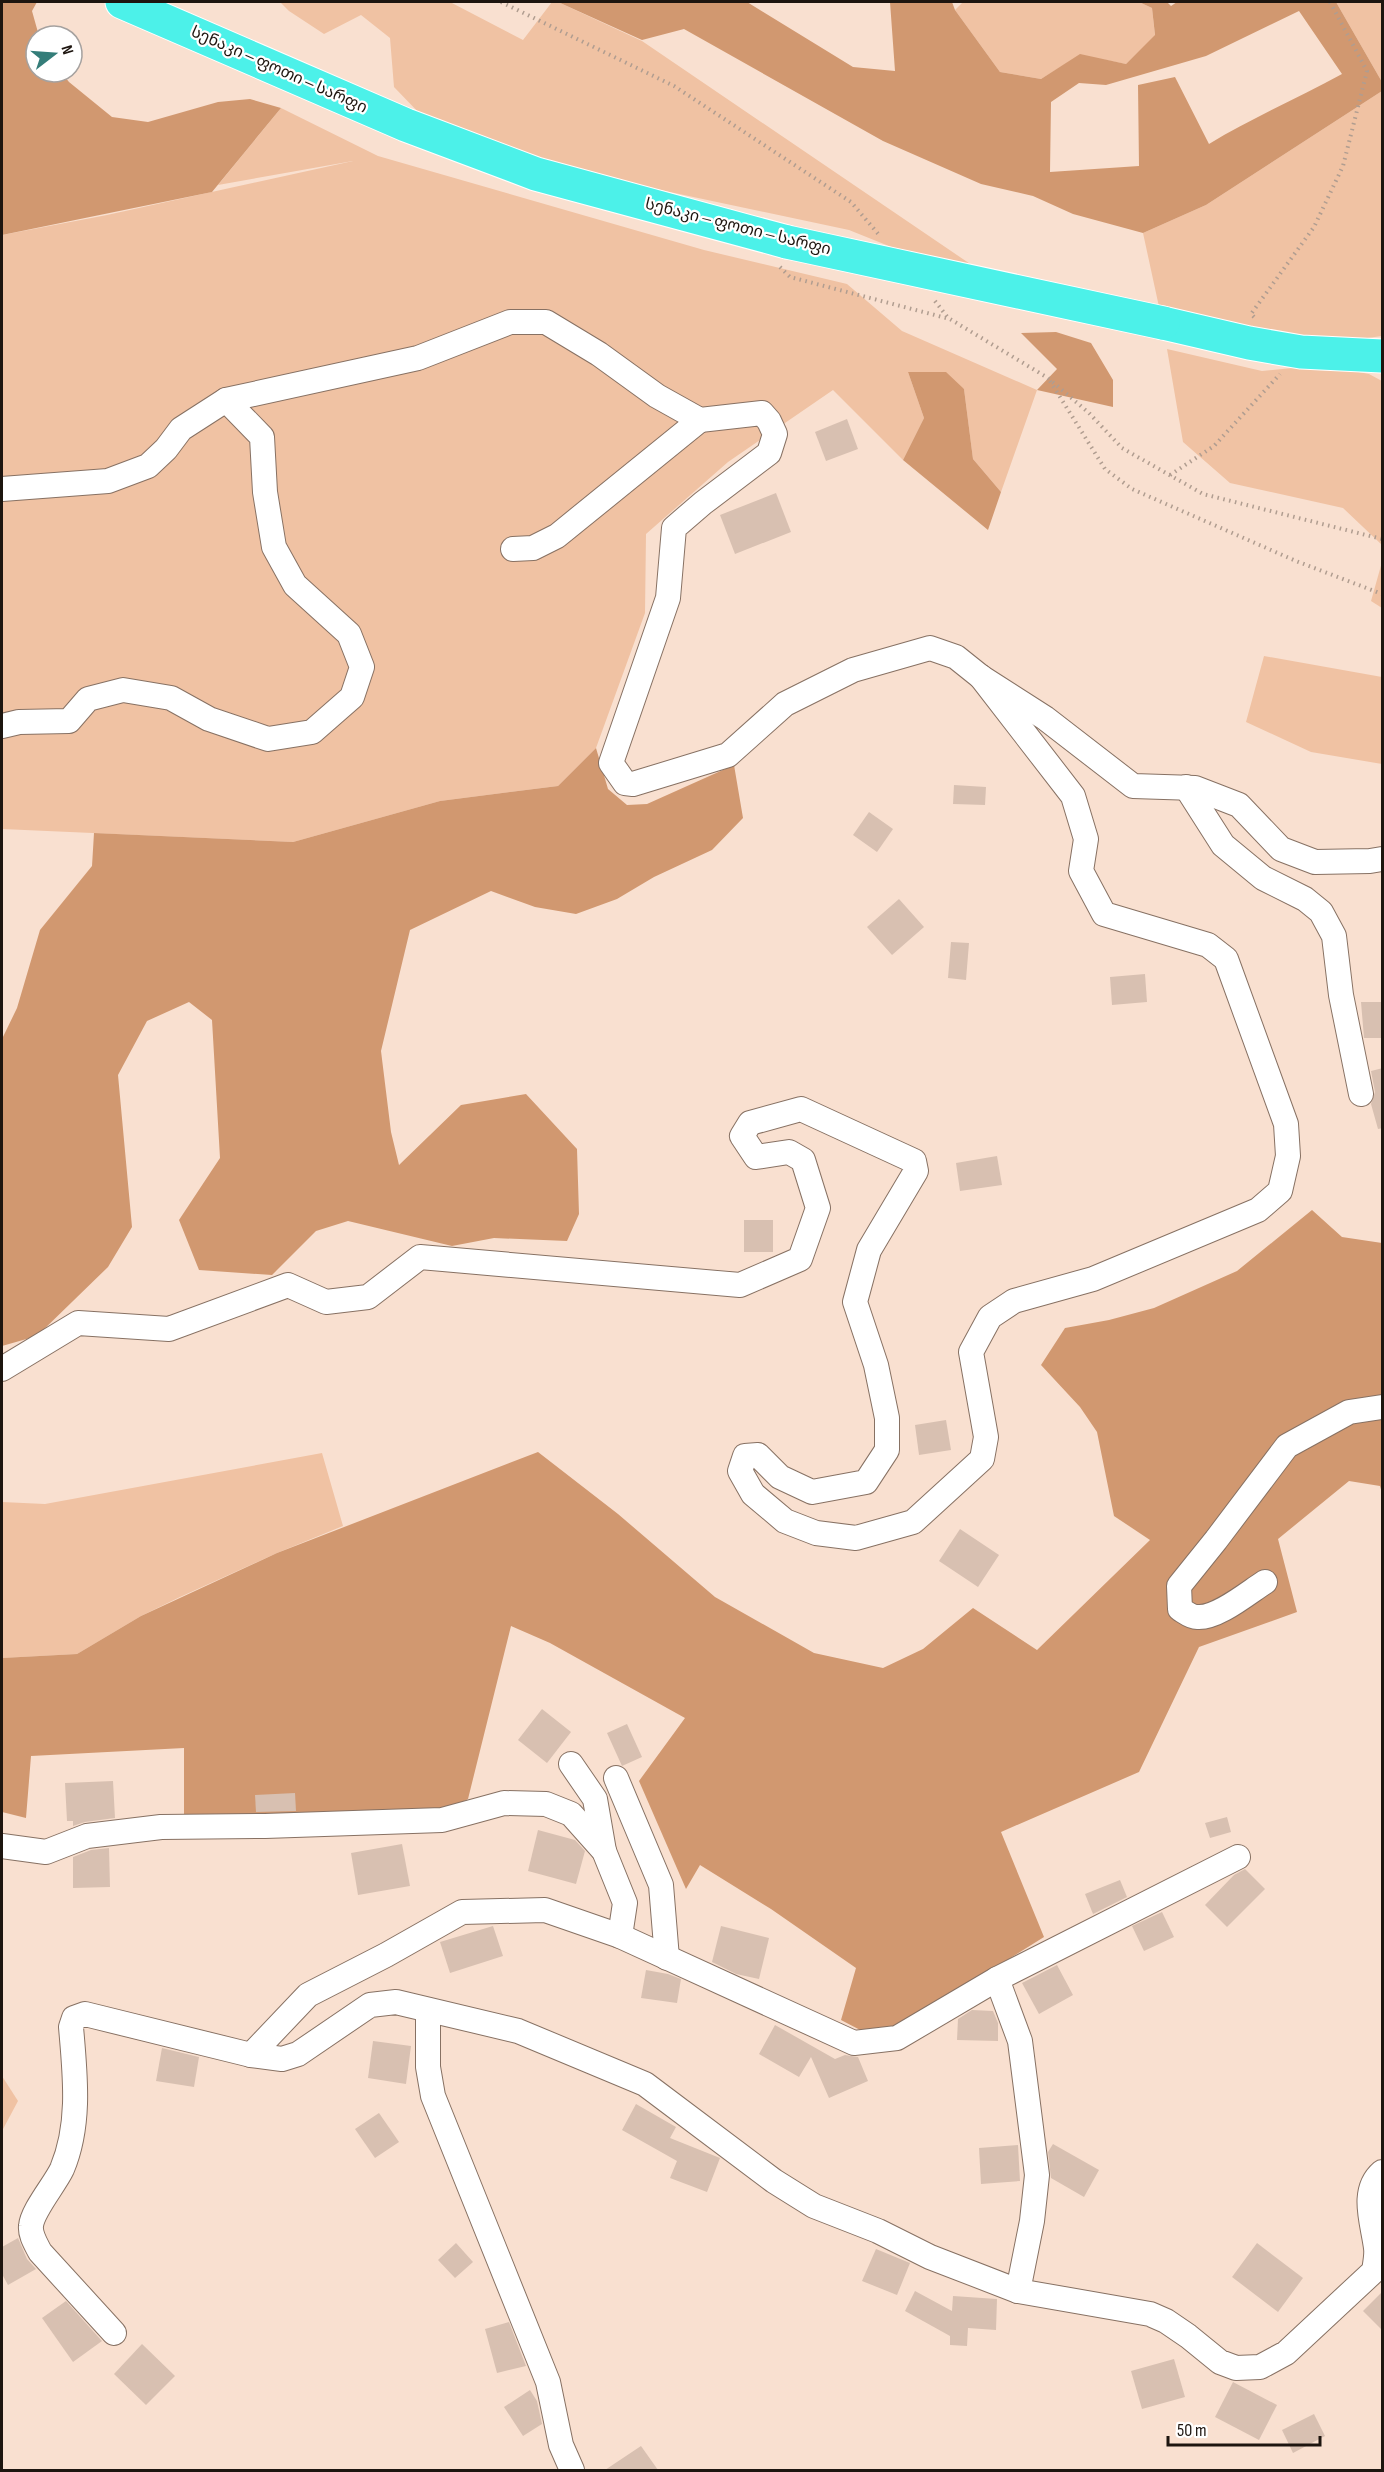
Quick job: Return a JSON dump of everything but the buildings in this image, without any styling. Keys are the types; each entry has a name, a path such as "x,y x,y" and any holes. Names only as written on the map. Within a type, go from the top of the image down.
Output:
{"highway":[{"name":"სენაკი — ფოთი — სარფი","path":"122,2 406,125 536,174 781,252 1163,323 1249,343 1301,352 1383,356"}],"street":[{"path":"2,489 108,481 148,466 166,449 181,429 226,400 418,358 510,322 546,322 599,354 657,396 700,420"},
{"path":"2,726 19,722 69,721 88,699 123,690 171,698 210,719 268,739 312,732 352,697 362,667 349,634 295,585 274,547 265,492 262,437 226,400"},
{"path":"513,549 533,548 557,536 700,420 762,413 775,434 769,453 674,528 668,598 611,763 625,783 633,784 729,755 785,704 853,670 930,648 956,657 981,677 1045,718 1133,786 1195,788 1239,805 1281,849 1315,862 1370,861 1383,858"},
{"path":"2,1369 78,1323 169,1329 288,1285 326,1302 368,1297 420,1257 740,1285 800,1259 818,1208 803,1160 789,1152 756,1157 742,1136 750,1123 801,1109 914,1161 916,1171 869,1250 855,1302 876,1365 887,1418 887,1450 866,1482 812,1492 780,1477 758,1455 745,1456 740,1471 753,1494 785,1521 816,1533 856,1538 914,1522 981,1459 986,1437 971,1352 990,1317 1014,1301 1093,1279 1258,1210 1280,1191 1288,1156 1286,1124 1226,959 1208,945 1104,914 1081,871 1086,839 1073,796 981,677"},
{"path":"1186,788 1223,845 1263,878 1305,899 1321,912 1334,936 1341,995 1361,1094"},
{"path":"1265,1582 1206,1617 1195,1617 1180,1609 1179,1586 1287,1446 1349,1412 1383,1407"},
{"path":"571,1764 595,1799 604,1851 626,1903 620,1936"},
{"path":"616,1778 661,1885 667,1958"},
{"path":"2,1846 46,1852 87,1836 161,1827 442,1820 504,1803 546,1804 571,1814 604,1851"},
{"path":"251,2055 308,1995 462,1912 545,1910 620,1936 854,2043 897,2038 997,1979 1238,1857"},
{"path":"997,1979 1020,2041 1037,2175 1032,2221 1018,2291"},
{"path":"114,2334 40,2252 32,2236 31,2225 34,2214 63,2168 74,2122 76,2086 71,2027 74,2018 85,2014 251,2055 282,2059 298,2054 370,2005 396,2002 518,2031 645,2084 774,2181 814,2206 878,2231 930,2257 1018,2291 1150,2314 1188,2336 1220,2362 1236,2368 1260,2367 1286,2353 1374,2271 1377,2251 1369,2205 1374,2179 1383,2172"},
{"path":"428,2010 428,2067 433,2096 548,2382 561,2445 572,2470"}],"path":[{"path":"501,2 674,86 851,202 882,238"},
{"path":"1259,321 1251,314 1314,227 1343,166 1367,71 1330,2"},
{"path":"781,252 790,277 950,319 1048,378 1089,413 1122,448 1203,494 1383,539"},
{"path":"934,301 950,319"},
{"path":"1170,476 1214,446 1301,352"},
{"path":"1048,378 1105,469 1132,489 1296,561 1383,594"}],"shaded area":[{"path":"2,2 37,2 32,11 36,24 24,24 24,84 71,84 112,117 148,122 218,102 250,99 281,108 212,192 2,235"},
{"path":"280,2 450,2 523,40 552,2 558,2 642,41 982,272 961,275 849,230 585,174 421,115 394,87 390,38 361,15 324,34 289,11"},
{"path":"558,2 747,2 853,67 895,71 890,2 952,2 955,10 1000,72 1041,79 1080,54 1126,64 1155,35 1152,8 1139,2 1167,2 1171,6 1177,2 1336,2 1382,82 1382,91 1206,205 1143,233 1073,214 1033,196 981,184 883,141 684,29 642,40","holes":["1299,11 1342,74 1209,144 1175,77 1138,85 1139,166 1050,172 1051,102 1079,83 1106,85 1206,56"]},
{"path":"963,2 1139,2 1152,8 1155,36 1126,64 1080,55 1041,79 1000,72 955,10"},
{"path":"1336,2 1382,2 1382,82"},
{"path":"1382,91 1382,336 1324,344 1161,316 1143,233 1206,205"},
{"path":"281,108 378,156 704,250 847,284 902,331 1037,390 1001,492 973,459 964,389 908,372 924,418 903,460 833,390 728,462 646,534 645,613 596,748 558,786 440,801 293,842 2,829 2,235 107,215 353,161 218,185"},
{"path":"1056,332 1091,343 1113,380 1113,407 1037,390 1057,369 1021,333"},
{"path":"1167,349 1262,371 1322,365 1369,374 1382,381 1382,545 1343,508 1230,483 1183,442"},
{"path":"908,372 946,372 964,389 973,459 1001,492 988,530 903,460 924,418"},
{"path":"1382,562 1382,608 1371,601"},
{"path":"1264,656 1382,677 1382,764 1311,752 1246,722"},
{"path":"596,748 608,789 627,805 647,804 734,765 743,818 712,850 654,877 617,899 576,914 535,907 491,891 410,930 381,1051 391,1132 399,1165 461,1105 526,1094 577,1149 579,1214 567,1241 494,1238 452,1246 348,1221 316,1231 272,1275 199,1270 179,1220 220,1158 212,1020 189,1002 147,1021 118,1075 132,1227 108,1267 37,1336 2,1346 2,1039 17,1008 40,930 92,866 94,833 293,842 440,801 558,786"},
{"path":"1312,1210 1342,1237 1382,1243 1382,1493 1380,1486 1349,1481 1278,1539 1297,1612 1199,1647 1139,1772 1001,1832 1044,1937 899,2027 864,2032 841,2020 856,1968 771,1909 700,1865 686,1889 639,1781 685,1718 550,1643 511,1626 468,1799 441,1814 184,1818 184,1748 31,1756 26,1818 2,1812 2,1658 77,1654 141,1616 277,1553 538,1452 618,1514 715,1597 814,1653 883,1668 923,1649 973,1608 1037,1650 1150,1540 1114,1516 1097,1432 1080,1407 1041,1365 1065,1328 1109,1320 1154,1308 1237,1271"},
{"path":"322,1453 343,1526 180,1597 141,1616 77,1654 2,1658 2,1502 45,1504"},
{"path":"2,2076 18,2101 2,2131"}]}
